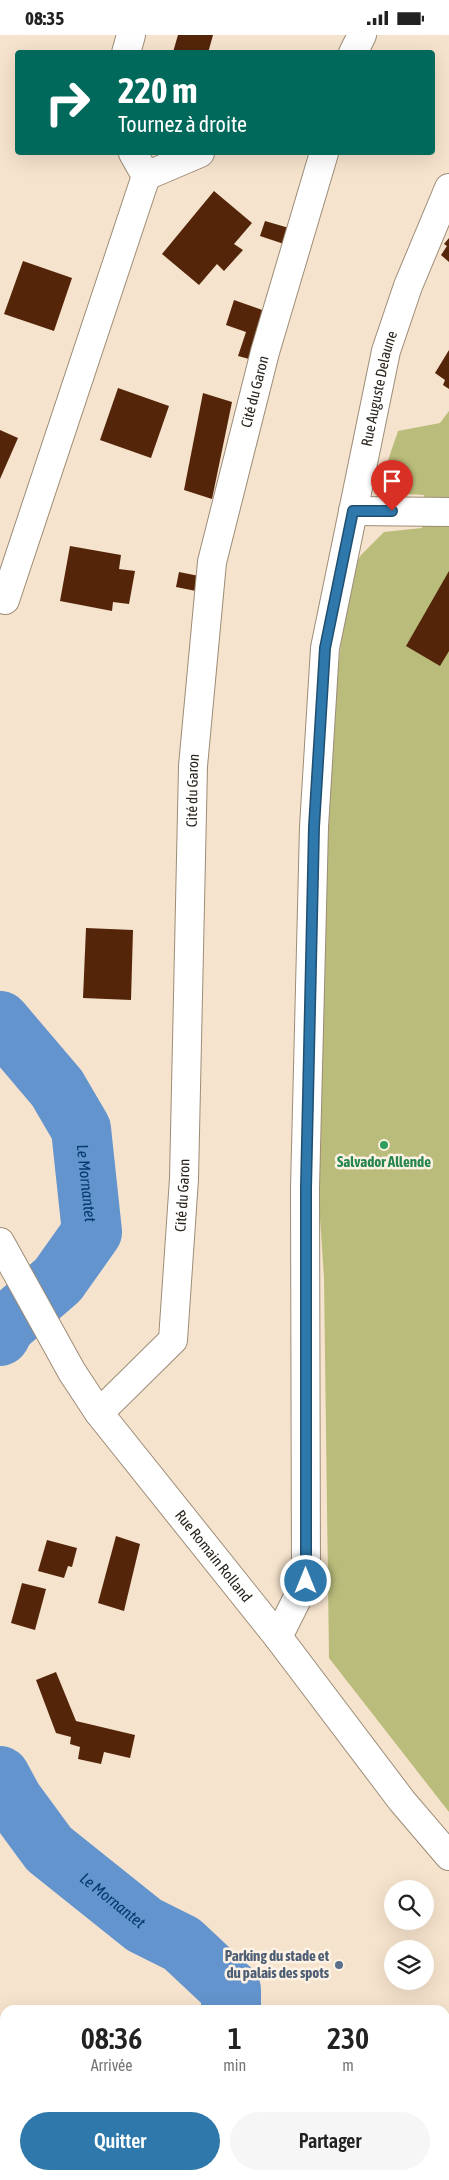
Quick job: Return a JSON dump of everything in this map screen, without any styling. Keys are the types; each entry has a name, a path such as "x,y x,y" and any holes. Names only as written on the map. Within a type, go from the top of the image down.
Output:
{"street":[{"path":"127,50 131,35"},
{"path":"355,50 362,35"},
{"path":"5,600 146,177 134,155"},
{"path":"146,177 196,155"},
{"name":"Cité du Garon","path":"99,1413 173,1341 184,1179 193,766 212,562 265,352 323,155"},
{"name":"Rue Auguste Delaune","path":"278,1637 306,1581 306,1188 314,827 325,648 386,351 408,286 449,188"},
{"path":"353,511 449,512"},
{"name":"Rue Romain Rolland","path":"0,1242 54,1340 99,1413 278,1637 402,1801 449,1856"}],"green space":[{"name":"Salvador Allende","path":"449,411 449,1812 329,1658 324,1278 318,1188 331,729 349,576 361,555 384,532 422,528 424,495 396,492 388,485 386,470 398,431 440,423"}],"building":[{"path":"178,35 213,35 209,50 174,50"},
{"path":"214,191 252,223 234,244 243,250 224,271 217,264 199,285 162,254"},
{"path":"265,221 289,228 284,244 260,236"},
{"path":"449,238 449,262 441,255 447,246 444,244"},
{"path":"23,261 72,278 54,331 4,314"},
{"path":"234,300 265,311 253,360 238,356 246,332 226,325"},
{"path":"449,350 449,389 443,385 445,380 435,373"},
{"path":"118,388 169,406 151,458 100,440"},
{"path":"203,393 232,402 212,499 184,490"},
{"path":"0,430 18,438 0,479"},
{"path":"70,546 121,555 119,569 135,571 129,604 113,602 112,611 60,601"},
{"path":"449,571 449,651 440,666 406,646"},
{"path":"179,572 199,576 196,591 176,587"},
{"path":"86,928 133,930 131,1000 83,998"},
{"path":"116,1536 140,1544 124,1611 98,1603"},
{"path":"47,1540 77,1548 72,1567 68,1566 64,1578 38,1571"},
{"path":"22,1583 46,1589 35,1630 11,1623"},
{"path":"56,1672 76,1721 135,1735 130,1758 104,1752 101,1764 78,1759 80,1747 70,1744 71,1737 56,1733 36,1680"}],"waterway":[{"name":"Le Mornantet","path":"0,1021 57,1088 81,1129 92,1232 58,1280 6,1325 0,1336"},
{"name":"Le Mornantet","path":"0,1776 13,1800 49,1849 144,1925 182,1944 231,1990 231,2005"}],"place":[{"name":"Salvador Allende","path":"384,1145"},
{"name":"Parking du stade et du palais des spots","path":"339,1965"}],"route":[{"path":"306,1581 306,1169 314,827 325,648 353,511 392,511"}]}
